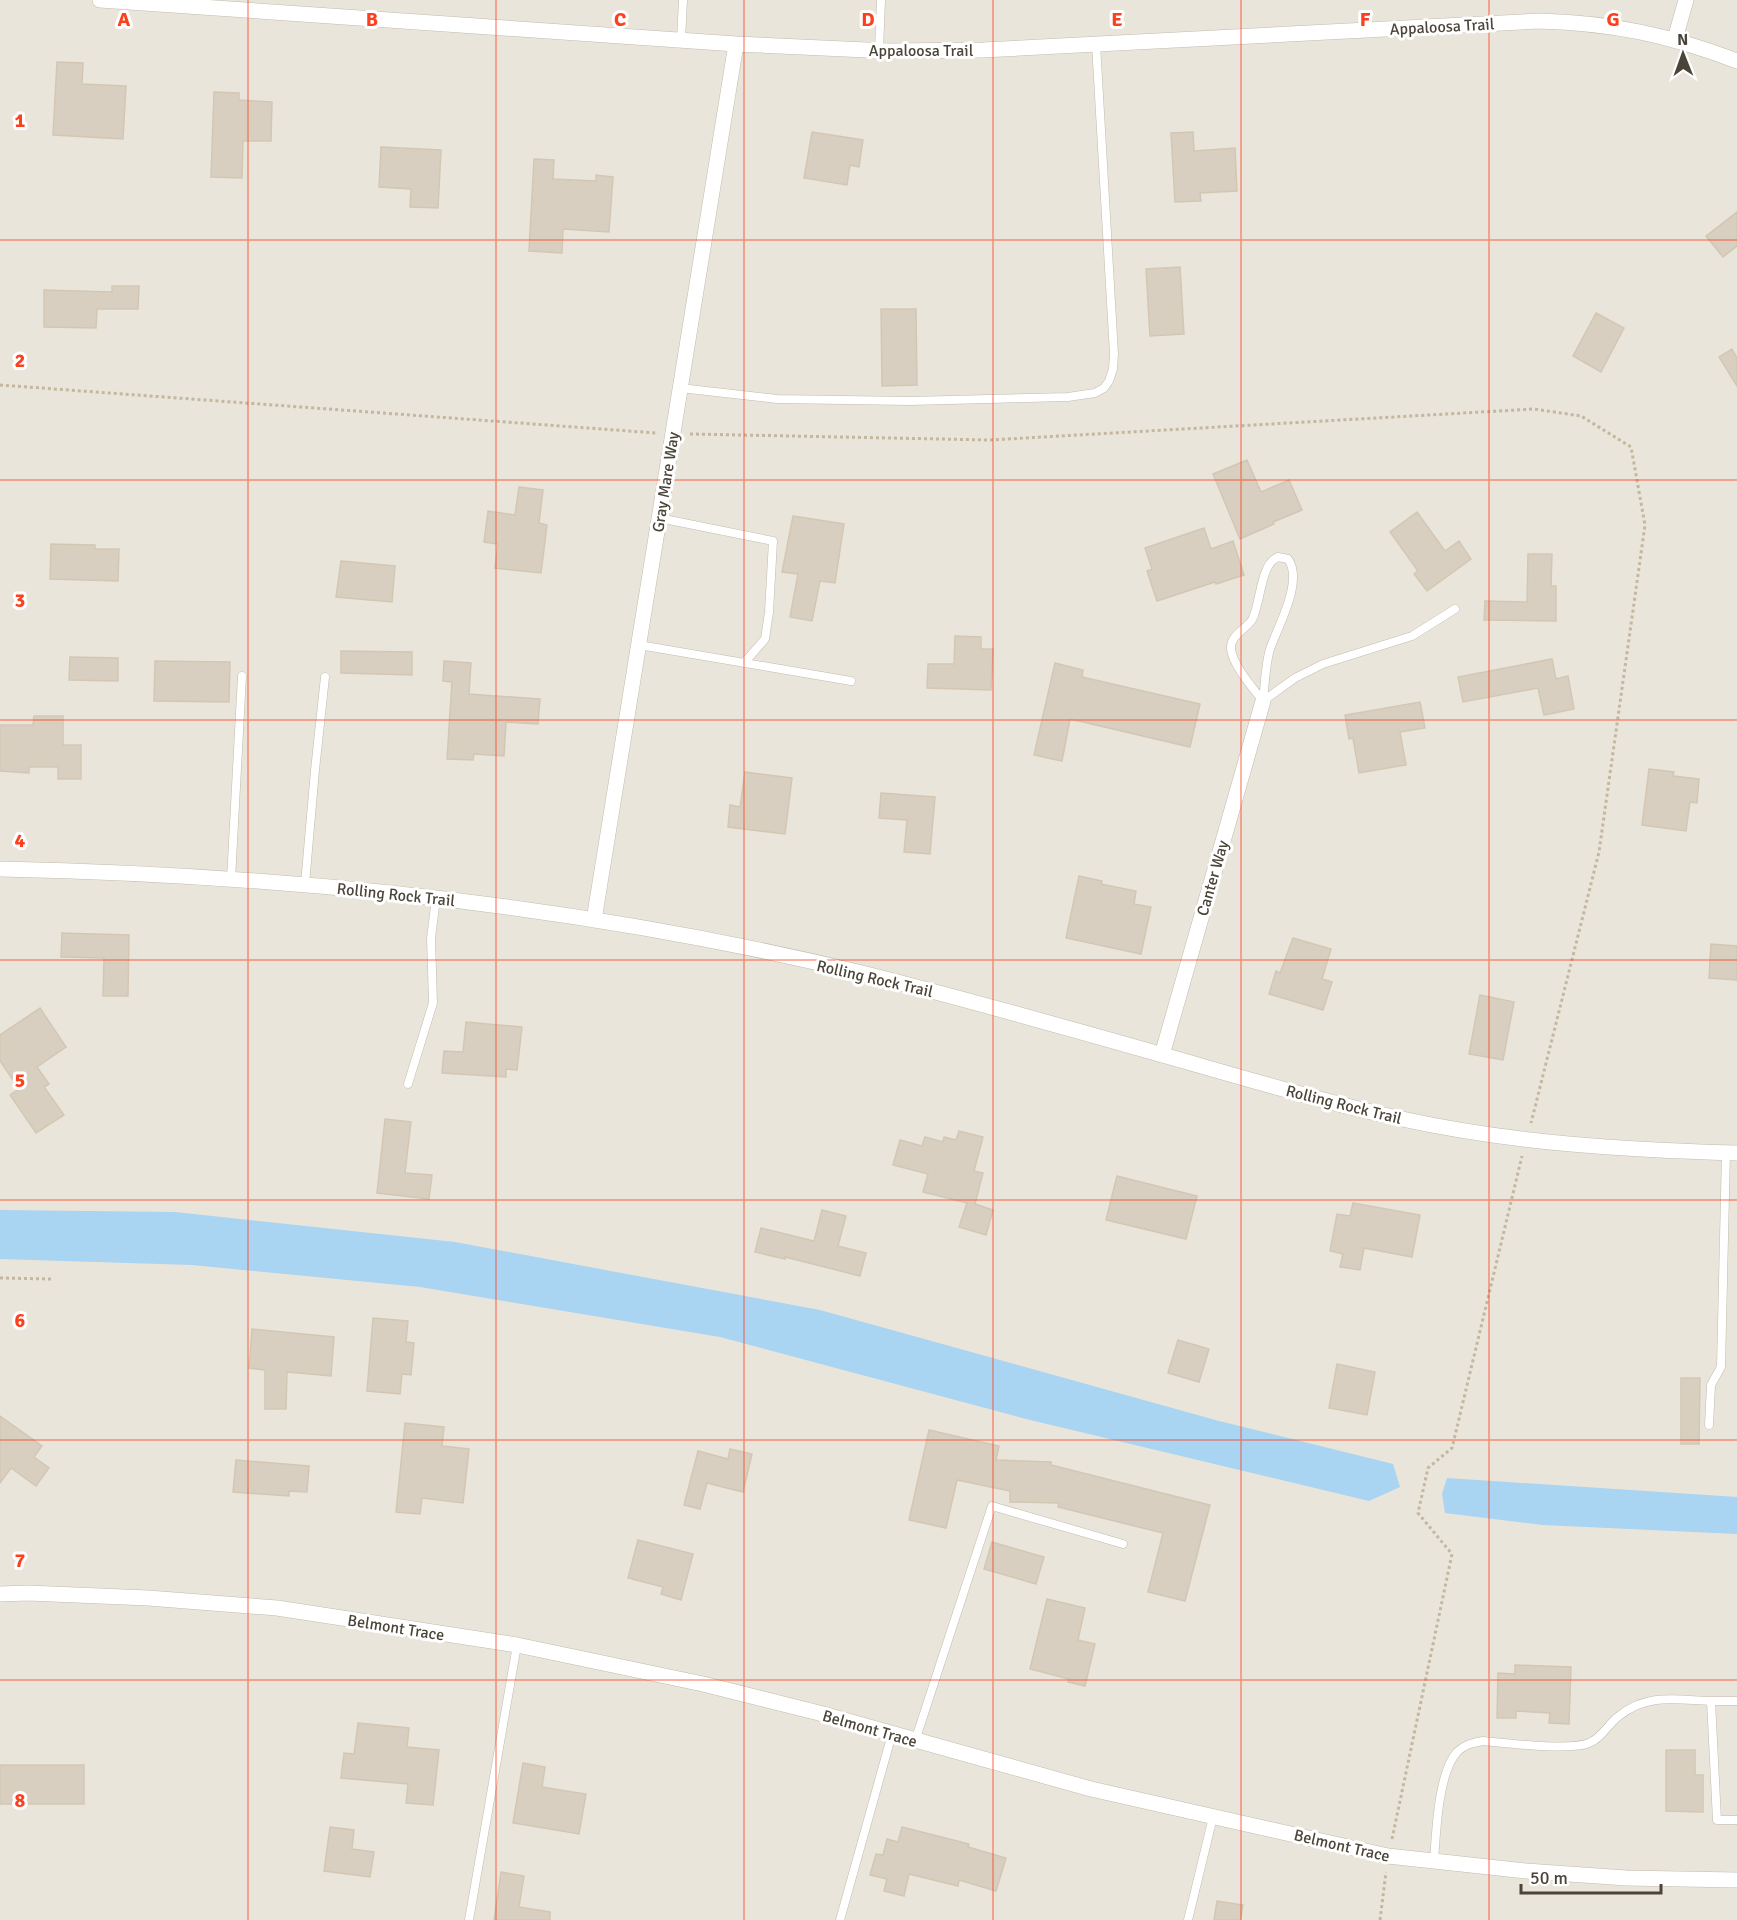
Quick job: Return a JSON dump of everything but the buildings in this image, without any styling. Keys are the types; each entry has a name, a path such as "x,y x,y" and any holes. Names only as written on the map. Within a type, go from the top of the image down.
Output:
{"street":[{"name":"Appaloosa Trail","path":"100,0 736,44 879,50 983,50 1539,21 1574,22 1625,28 1676,39 1737,61"},
{"path":"1676,39 1686,0"},
{"name":"Gray Mare Way","path":"594,920 736,44"},
{"name":"Canter Way","path":"1162,1055 1263,701"},
{"name":"Rolling Rock Trail","path":"0,869 85,871 305,884 436,898 594,920 728,944 858,972 1002,1009 1325,1101 1406,1120 1570,1145 1731,1152"},
{"name":"Belmont Trace","path":"0,1594 148,1598 277,1608 517,1645 703,1684 1091,1789 1388,1856 1526,1871 1615,1877 1737,1880"}],"lane":[{"path":"681,40 683,0"},
{"path":"879,50 881,0"},
{"path":"680,388 777,399 909,401 1068,397 1095,393 1104,388 1113,369 1114,354 1096,44"},
{"path":"659,518 773,541 765,639 744,663"},
{"path":"1278,557 1287,559 1292,564 1292,590 1269,652 1263,701 1246,680 1231,652 1231,645 1236,635 1252,620 1267,567 1272,560 1278,557"},
{"path":"1263,701 1295,678 1323,664 1412,636 1455,609"},
{"path":"639,645 851,681"},
{"path":"231,879 242,676"},
{"path":"305,884 325,677"},
{"path":"408,1084 433,1004 431,938 436,898"},
{"path":"1709,1425 1711,1384 1721,1367 1731,1152"},
{"path":"915,1741 992,1506 1123,1544"},
{"path":"469,1920 517,1645"},
{"path":"1434,1862 1435,1823 1450,1761 1458,1750 1469,1743 1570,1747 1588,1744 1602,1734 1632,1705 1651,1699 1737,1701"},
{"path":"1711,1701 1717,1820 1737,1820"},
{"path":"840,1920 892,1734"},
{"path":"1188,1920 1213,1817"}],"path":[{"path":"0,386 673,434 990,441 1534,408 1581,416 1631,447 1645,525 1599,852 1526,1139 1452,1448 1428,1468 1418,1513 1452,1554 1388,1856 1380,1920"},
{"path":"0,1278 51,1279"}],"shaded area":[{"path":"0,0 1737,0 1737,1920 0,1920"}],"water":[{"path":"0,1210 175,1212 455,1242 820,1310 1219,1421 1393,1464 1400,1487 1369,1501 1026,1419 720,1337 420,1287 192,1265 0,1259"},
{"path":"1447,1478 1737,1497 1737,1534 1543,1525 1445,1513 1442,1494"}]}
